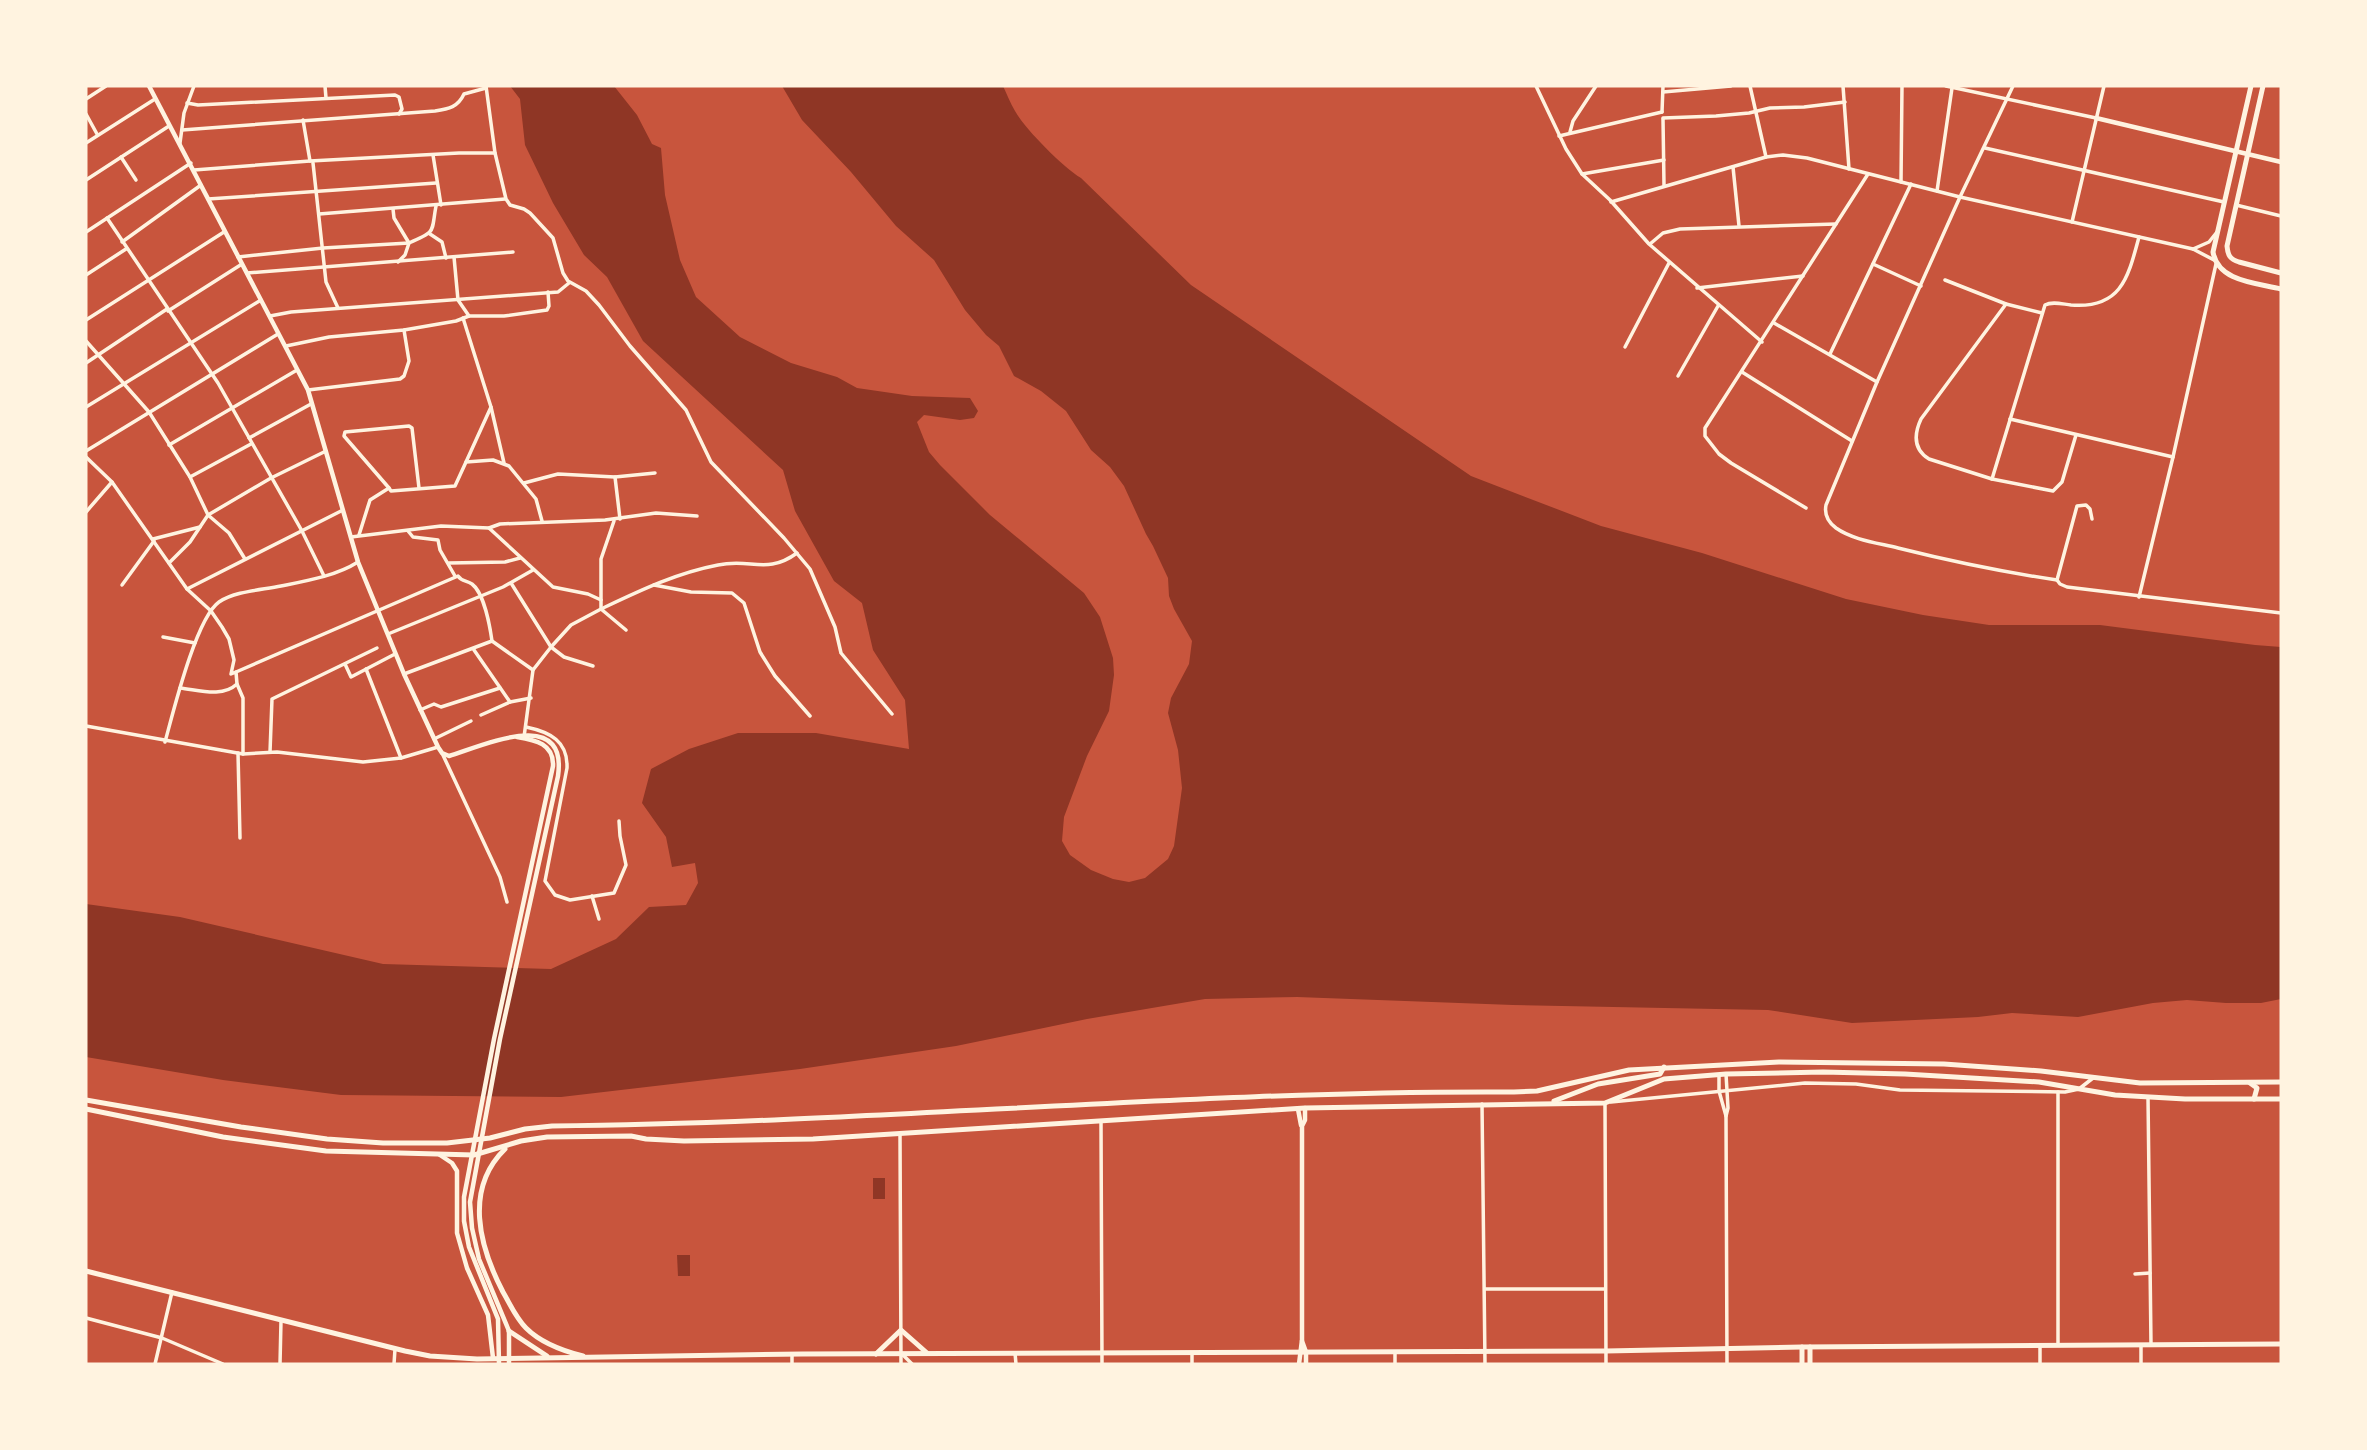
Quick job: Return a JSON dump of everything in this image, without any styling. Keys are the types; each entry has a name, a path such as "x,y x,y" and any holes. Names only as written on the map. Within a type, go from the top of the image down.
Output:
{"main road":[{"path":"2251,86 2213,252 2215,262 2230,276 2281,289"},
{"path":"2263,86 2227,246 2229,257 2281,273"},
{"path":"1722,1063 1723,1075"},
{"path":"86,1100 327,1139 418,1144 490,1138 525,1129 552,1126 1384,1092 1537,1091 1610,1073 1722,1063 1904,1063 2064,1073 2140,1083 2281,1082"},
{"path":"1548,1103 1598,1084 1660,1074 1664,1067"},
{"path":"86,1109 185,1130 326,1151 474,1155 547,1137 631,1136 646,1139 767,1140 1301,1108 1605,1102 1664,1079 1723,1075 1860,1072 1999,1079 2104,1094 2148,1097 2281,1099"},
{"path":"2058,1088 2064,1073"},
{"path":"2104,1094 2105,1087 2111,1080"},
{"path":"2246,1081 2257,1088 2254,1099"},
{"path":"1380,1106 1387,1100 1387,1094 1384,1092"},
{"path":"96,1101 96,1111"},
{"path":"185,1130 186,1118"},
{"path":"326,1151 327,1139"},
{"path":"509,1145 491,1164 479,1198 478,1216 482,1239 494,1274 517,1317 526,1328 543,1341 583,1356"},
{"path":"86,1270 395,1349 430,1356 509,1361 583,1356 1485,1352 2281,1344"},
{"path":"508,1327 550,1357"},
{"path":"876,1354 901,1330 927,1354"},
{"path":"1802,1347 1802,1364"},
{"path":"1810,1347 1810,1364"}],"street":[{"path":"86,99 106,86"},
{"path":"149,86 308,390 358,562 404,674 500,877 507,902"},
{"path":"180,144 187,103 194,86"},
{"path":"325,86 326,99"},
{"path":"1536,86 1570,158 1582,174 1669,263 1762,342"},
{"path":"1570,132 1573,121 1597,86"},
{"path":"1663,86 1664,185"},
{"path":"1663,92 1731,86"},
{"path":"1750,86 1766,157"},
{"path":"1843,86 1849,169"},
{"path":"1901,182 1902,86"},
{"path":"1946,86 2281,162"},
{"path":"1937,191 1952,86"},
{"path":"2014,86 1960,197 1877,382 1825,512 1829,521 1838,529 1871,542 1938,558 2057,580 2060,584 2083,590 2281,613"},
{"path":"2071,222 2104,86"},
{"path":"182,130 450,108 461,100 464,94 486,87 495,153 506,199 510,205 524,209 553,238 563,274 569,283 586,291 599,305 630,346 686,410 711,462 810,569 835,627 841,653 892,714"},
{"path":"187,103 198,105 398,95 402,109 399,114"},
{"path":"86,143 156,98"},
{"path":"1663,118 1716,116 1845,102"},
{"path":"1559,136 1662,112"},
{"path":"86,114 97,134"},
{"path":"303,120 317,192 326,282 338,308"},
{"path":"86,180 170,126"},
{"path":"1985,148 2224,202"},
{"path":"194,170 495,153"},
{"path":"238,257 409,243 430,234 434,228 441,195 436,183 433,155"},
{"path":"1611,202 1766,157 1795,156 1960,197 2193,249 2215,262 2173,457 2139,597"},
{"path":"121,157 136,180"},
{"path":"1582,174 1664,160"},
{"path":"86,232 191,163"},
{"path":"1733,167 1739,226"},
{"path":"1806,508 1731,463 1719,454 1705,436 1708,422 1868,174"},
{"path":"208,199 436,183"},
{"path":"1830,354 1911,184"},
{"path":"122,242 201,185"},
{"path":"319,214 506,199"},
{"path":"2236,205 2281,216"},
{"path":"393,209 394,218 409,243 405,255 397,262"},
{"path":"107,218 232,407 302,531 324,576"},
{"path":"1649,244 1670,230 1836,224"},
{"path":"2193,249 2209,242 2218,230"},
{"path":"86,320 224,232"},
{"path":"430,234 442,242 446,258"},
{"path":"1992,479 2047,303 2093,304 2116,294 2130,271 2139,237"},
{"path":"86,275 127,249"},
{"path":"247,273 513,252"},
{"path":"454,257 458,300 469,316"},
{"path":"1625,347 1669,263"},
{"path":"86,363 242,264"},
{"path":"1873,264 1921,286"},
{"path":"1697,288 1804,276"},
{"path":"1945,280 2006,304 2042,313"},
{"path":"270,316 338,308 558,292 569,283"},
{"path":"286,346 329,337 404,330 469,316 504,316 547,310 548,292"},
{"path":"86,407 261,299"},
{"path":"2006,304 1921,419 1916,428 1921,454 1928,459 1992,479 2053,491 2062,482 2076,435"},
{"path":"1678,376 1718,306"},
{"path":"463,318 491,407 504,463"},
{"path":"1774,323 1877,382"},
{"path":"308,390 400,379 404,376 409,360 404,330"},
{"path":"86,451 279,333"},
{"path":"86,341 149,412 190,477 208,515 229,533 245,559"},
{"path":"169,445 298,369"},
{"path":"1742,372 1852,441"},
{"path":"248,438 311,404"},
{"path":"419,488 412,428 409,426 345,432 344,436 391,491 455,486 491,407"},
{"path":"2010,419 2173,457"},
{"path":"190,477 251,444"},
{"path":"169,563 202,526 208,515 271,478 326,451"},
{"path":"86,457 112,482 187,589 211,611 229,639 234,660 231,674 455,576"},
{"path":"466,462 493,460 504,463 536,499 542,521"},
{"path":"524,483 558,474 615,477 655,473"},
{"path":"615,477 620,519"},
{"path":"86,512 112,482"},
{"path":"358,536 370,500 389,488"},
{"path":"2057,580 2077,506 2086,505 2090,509 2092,519"},
{"path":"187,589 343,510"},
{"path":"351,537 441,526 489,528 500,524 542,521 614,520 656,513 697,516"},
{"path":"614,520 601,559 601,609 626,630"},
{"path":"122,585 154,540 202,526"},
{"path":"489,528 553,587 588,594 601,600"},
{"path":"408,531 413,537 438,540 440,550 455,576 472,584 480,595 492,642 533,670"},
{"path":"524,736 533,670 572,625 652,585 719,565 739,562 770,566 784,562 797,553"},
{"path":"449,563 505,562 521,558"},
{"path":"165,742 195,643 211,611 222,600 324,576 358,562"},
{"path":"388,634 511,583 533,570"},
{"path":"511,583 551,647 564,657 593,666"},
{"path":"652,585 691,592 732,593 744,603 760,652 775,676 810,716"},
{"path":"163,637 195,643"},
{"path":"404,674 492,642"},
{"path":"270,752 271,699 377,648"},
{"path":"474,650 510,702"},
{"path":"345,664 351,677 396,654"},
{"path":"366,669 401,758"},
{"path":"236,673 243,698 240,838"},
{"path":"180,688 209,692 229,691 237,684"},
{"path":"421,710 435,704 442,707 500,688"},
{"path":"481,715 510,702 531,698"},
{"path":"434,739 471,721"},
{"path":"86,726 240,754 270,752 363,762 401,758 438,747"},
{"path":"526,727 551,734 562,746 567,759 545,881 555,895 570,900 614,893 626,865 619,821"},
{"path":"442,753 449,755 524,736 542,737 552,745 559,759 500,1039 471,1194 474,1242 500,1317 508,1327 509,1361"},
{"path":"592,896 598,919"},
{"path":"1723,1075 1728,1108 1727,1364"},
{"path":"1723,1075 1719,1091 1726,1116"},
{"path":"2079,1089 2093,1078"},
{"path":"1606,1364 1605,1102 1805,1083 1900,1090 2058,1088 2058,1345"},
{"path":"2148,1097 2151,1346"},
{"path":"1482,1104 1485,1364"},
{"path":"1299,1364 1302,1352 1301,1108"},
{"path":"1101,1122 1102,1364"},
{"path":"900,1132 901,1364"},
{"path":"439,1154 453,1163 457,1171 457,1233 467,1268 488,1315 497,1360"},
{"path":"2135,1274 2150,1273"},
{"path":"1485,1289 1605,1289"},
{"path":"155,1364 172,1292"},
{"path":"497,1360 500,1317"},
{"path":"508,1327 517,1317"},
{"path":"86,1318 162,1338 223,1364"},
{"path":"280,1364 281,1320"},
{"path":"2040,1345 2040,1364"},
{"path":"2141,1346 2141,1364"},
{"path":"394,1364 395,1349"},
{"path":"1302,1352 1306,1364"},
{"path":"1395,1352 1395,1364"},
{"path":"1016,1353 1016,1364"},
{"path":"1192,1353 1192,1364"},
{"path":"792,1354 792,1364"},
{"path":"901,1354 912,1364"},
{"path":"607,1356 607,1364"}],"shaded area":[{"path":"510,86 614,86 637,115 652,144 661,148 665,195 680,260 696,297 740,337 791,363 837,377 857,388 912,396 970,398 978,411 974,418 960,420 924,415 917,422 929,452 990,515 1084,593 1100,617 1113,658 1114,675 1109,711 1087,756 1064,817 1062,841 1070,855 1091,870 1129,882 1145,878 1168,859 1174,846 1182,788 1178,750 1168,713 1171,698 1189,664 1192,641 1169,596 1168,578 1124,486 1110,467 1091,450 1066,411 1041,391 1014,376 999,346 965,310 934,260 896,226 851,172 802,120 782,86 1003,86 1020,119 1036,137 1191,285 1471,476 1601,526 1702,553 1846,599 1923,615 1989,625 2100,625 2281,647 2281,999 2261,1003 2187,1000 2153,1003 2078,1017 2012,1013 1852,1023 1768,1010 1297,997 1205,999 1087,1019 956,1046 800,1069 561,1097 341,1095 223,1080 86,1057 86,904 180,917 383,964 551,969 616,939 649,907 686,905 698,883 695,863 672,867 666,837 642,803 651,769 689,749 738,733 816,733 909,749 905,700 873,650 862,603 834,581 795,511 783,470 643,341 607,277 584,255 553,203 525,145 520,99"},
{"path":"873,1178 885,1178 885,1199 873,1199"},
{"path":"677,1255 690,1255 690,1276 678,1276"}]}
